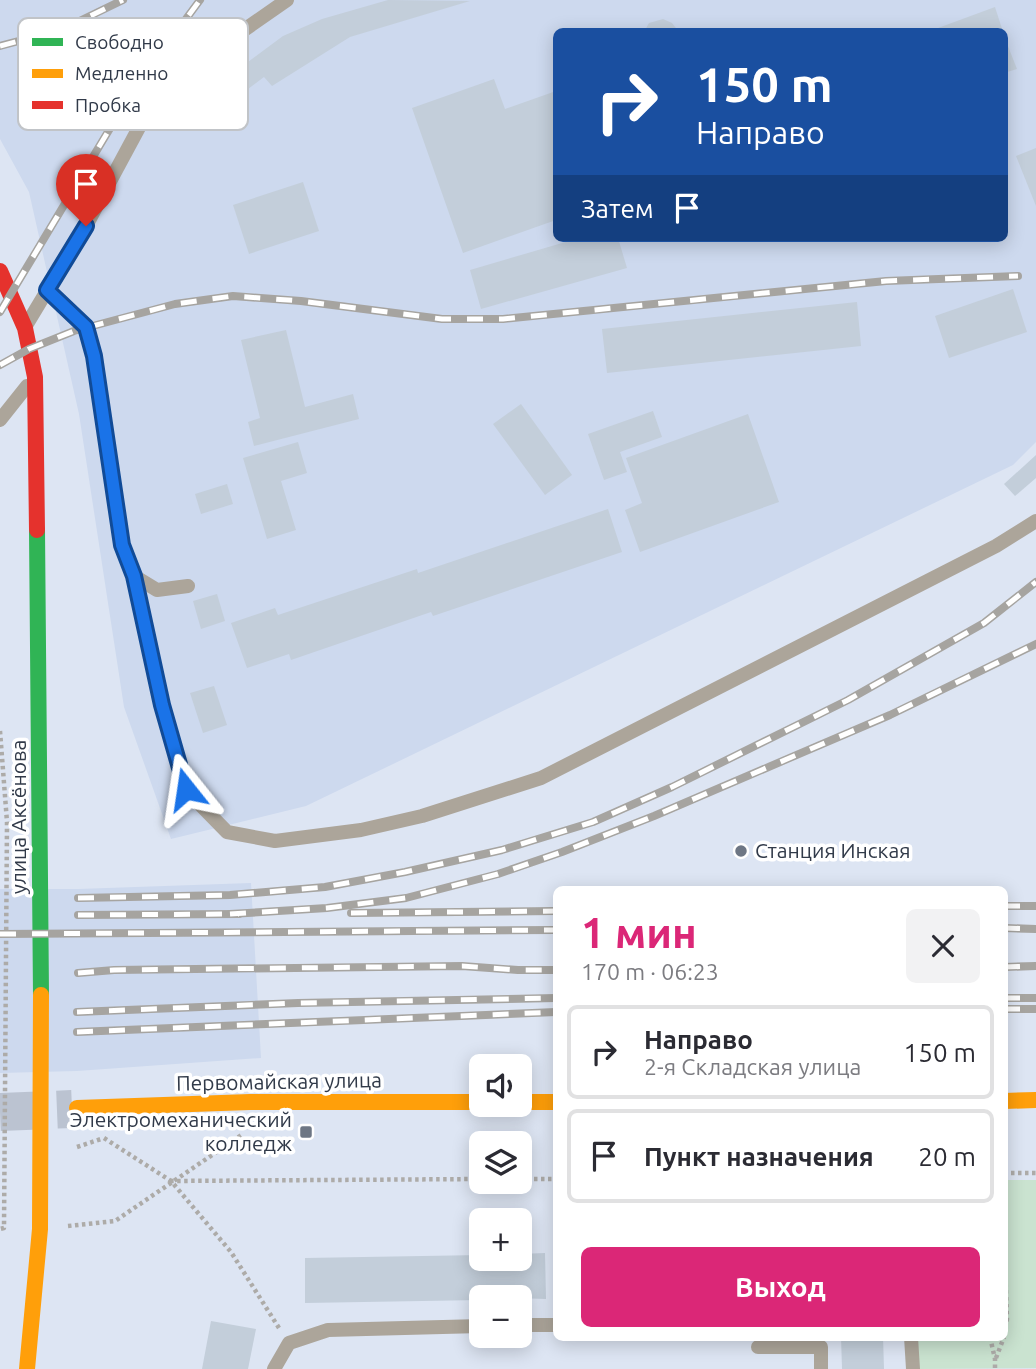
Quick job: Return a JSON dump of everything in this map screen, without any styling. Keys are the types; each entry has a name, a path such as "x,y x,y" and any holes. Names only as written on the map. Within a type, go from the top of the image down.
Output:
{"street":[{"name":"улица Аксёнова","path":"0,271 24,328 35,377 48,1228 27,1369"},
{"path":"1008,1101 1036,1100"},
{"name":"Первомайская улица","path":"77,1108 250,1102 469,1102"},
{"path":"532,1102 553,1102"}],"lane":[{"path":"248,27 288,0"},
{"path":"24,328 86,226 138,130"},
{"path":"47,290 86,327 94,356 122,545 134,576 162,705 186,789 227,832 275,841 361,830 422,816 541,778 996,546 1036,521"},
{"path":"0,420 35,377"},
{"path":"134,576 156,590 188,586"},
{"path":"532,1325 553,1325"},
{"path":"274,1369 289,1343 328,1330 469,1326"},
{"path":"911,1341 912,1369"},
{"path":"758,1347 821,1347 821,1369"}],"path":[{"path":"0,731 7,822 2,1228"},
{"path":"48,1228 115,1221 244,1134 231,1134"},
{"path":"104,1138 171,1181 231,1252 289,1343"},
{"path":"77,1147 104,1138 116,1138"},
{"path":"1008,1173 1036,1173"},
{"path":"171,1181 469,1179"},
{"path":"532,1179 553,1179"},
{"path":"991,1341 995,1369"},
{"path":"995,1359 1002,1341"}],"shaded area":[{"path":"0,0 1036,0 1036,442 1013,465 306,806 171,839 124,707 79,414 29,192 0,139"},
{"path":"251,883 261,1058 77,1071 0,1073 0,889"}],"green space":[{"path":"1008,1180 1036,1180 1036,1368 918,1369 917,1341 1008,1341"}],"building":[{"path":"388,0 470,1 350,37 272,86 264,77 248,89 248,62 283,36 322,19"},
{"path":"995,7 1002,28 938,28"},
{"path":"663,19 676,28 646,28 649,23"},
{"path":"1008,46 1017,69 1008,72"},
{"path":"494,79 505,109 553,92 553,221 463,253 412,108"},
{"path":"1036,148 1036,206 1016,156"},
{"path":"303,182 319,231 249,254 233,205"},
{"path":"565,242 619,242 627,268 481,309 470,270"},
{"path":"1013,289 1027,332 949,358 935,316"},
{"path":"857,302 861,346 607,373 602,329"},
{"path":"286,330 305,407 353,394 359,419 254,446 248,422 260,418 241,340"},
{"path":"521,404 572,475 545,495 493,424"},
{"path":"653,411 662,437 620,452 627,472 604,480 588,434"},
{"path":"748,414 779,502 640,552 625,510 642,503 626,458"},
{"path":"298,442 307,473 281,481 296,530 267,539 243,458"},
{"path":"1036,455 1036,478 1015,496 1004,484"},
{"path":"227,484 233,504 201,514 195,494"},
{"path":"608,509 622,552 433,616 431,612 291,660 289,654 247,668 231,623 275,608 278,615 417,569 418,573"},
{"path":"217,594 225,621 201,629 193,601"},
{"path":"214,686 227,725 203,733 190,693"},
{"path":"545,1253 546,1299 532,1299 532,1285 469,1285 469,1300 305,1303 305,1258 469,1255 469,1271 532,1271 532,1254"},
{"path":"211,1321 256,1329 248,1369 202,1369"},
{"path":"841,1341 883,1341 884,1369 842,1369"}],"tunnel":[{"path":"0,1112 72,1109"}],"railway":[{"path":"86,18 123,0"},
{"path":"187,18 200,0"},
{"path":"0,46 18,41"},
{"path":"0,312 109,130"},
{"path":"0,365 29,349 74,331 175,304 233,296 301,301 442,319 503,319 886,281 1018,276"},
{"path":"78,898 230,895 325,887 502,850 593,822 672,787 848,700 984,623 1036,582"},
{"path":"230,914 327,908 406,898 498,874 654,816 890,715 1036,644"},
{"path":"1008,906 1036,906"},
{"path":"351,913 553,911"},
{"path":"78,915 239,914"},
{"path":"1008,928 1036,929"},
{"path":"0,934 553,930"},
{"path":"78,973 114,970 462,966 553,970"},
{"path":"1008,967 1036,966"},
{"path":"77,1012 298,1003 553,998"},
{"path":"1008,998 1036,998"},
{"path":"1008,1009 1036,1009"},
{"path":"77,1032 553,1012"}],"traffic: fast":[{"path":"37,530 41,995"}],"traffic: slow":[{"path":"27,1369 40,1229 41,995"},
{"path":"1008,1101 1036,1100"},
{"path":"77,1108 250,1102 469,1102"},
{"path":"532,1102 553,1102"}],"traffic: jam":[{"path":"0,271 25,328 35,377 37,530"}],"place":[{"name":"Станция Инская","path":"741,851"},
{"name":"Электромеханический колледж","path":"306,1132"}],"route":[{"path":"86,226 47,290 86,327 94,356 122,545 134,576 162,705 186,789"}]}
